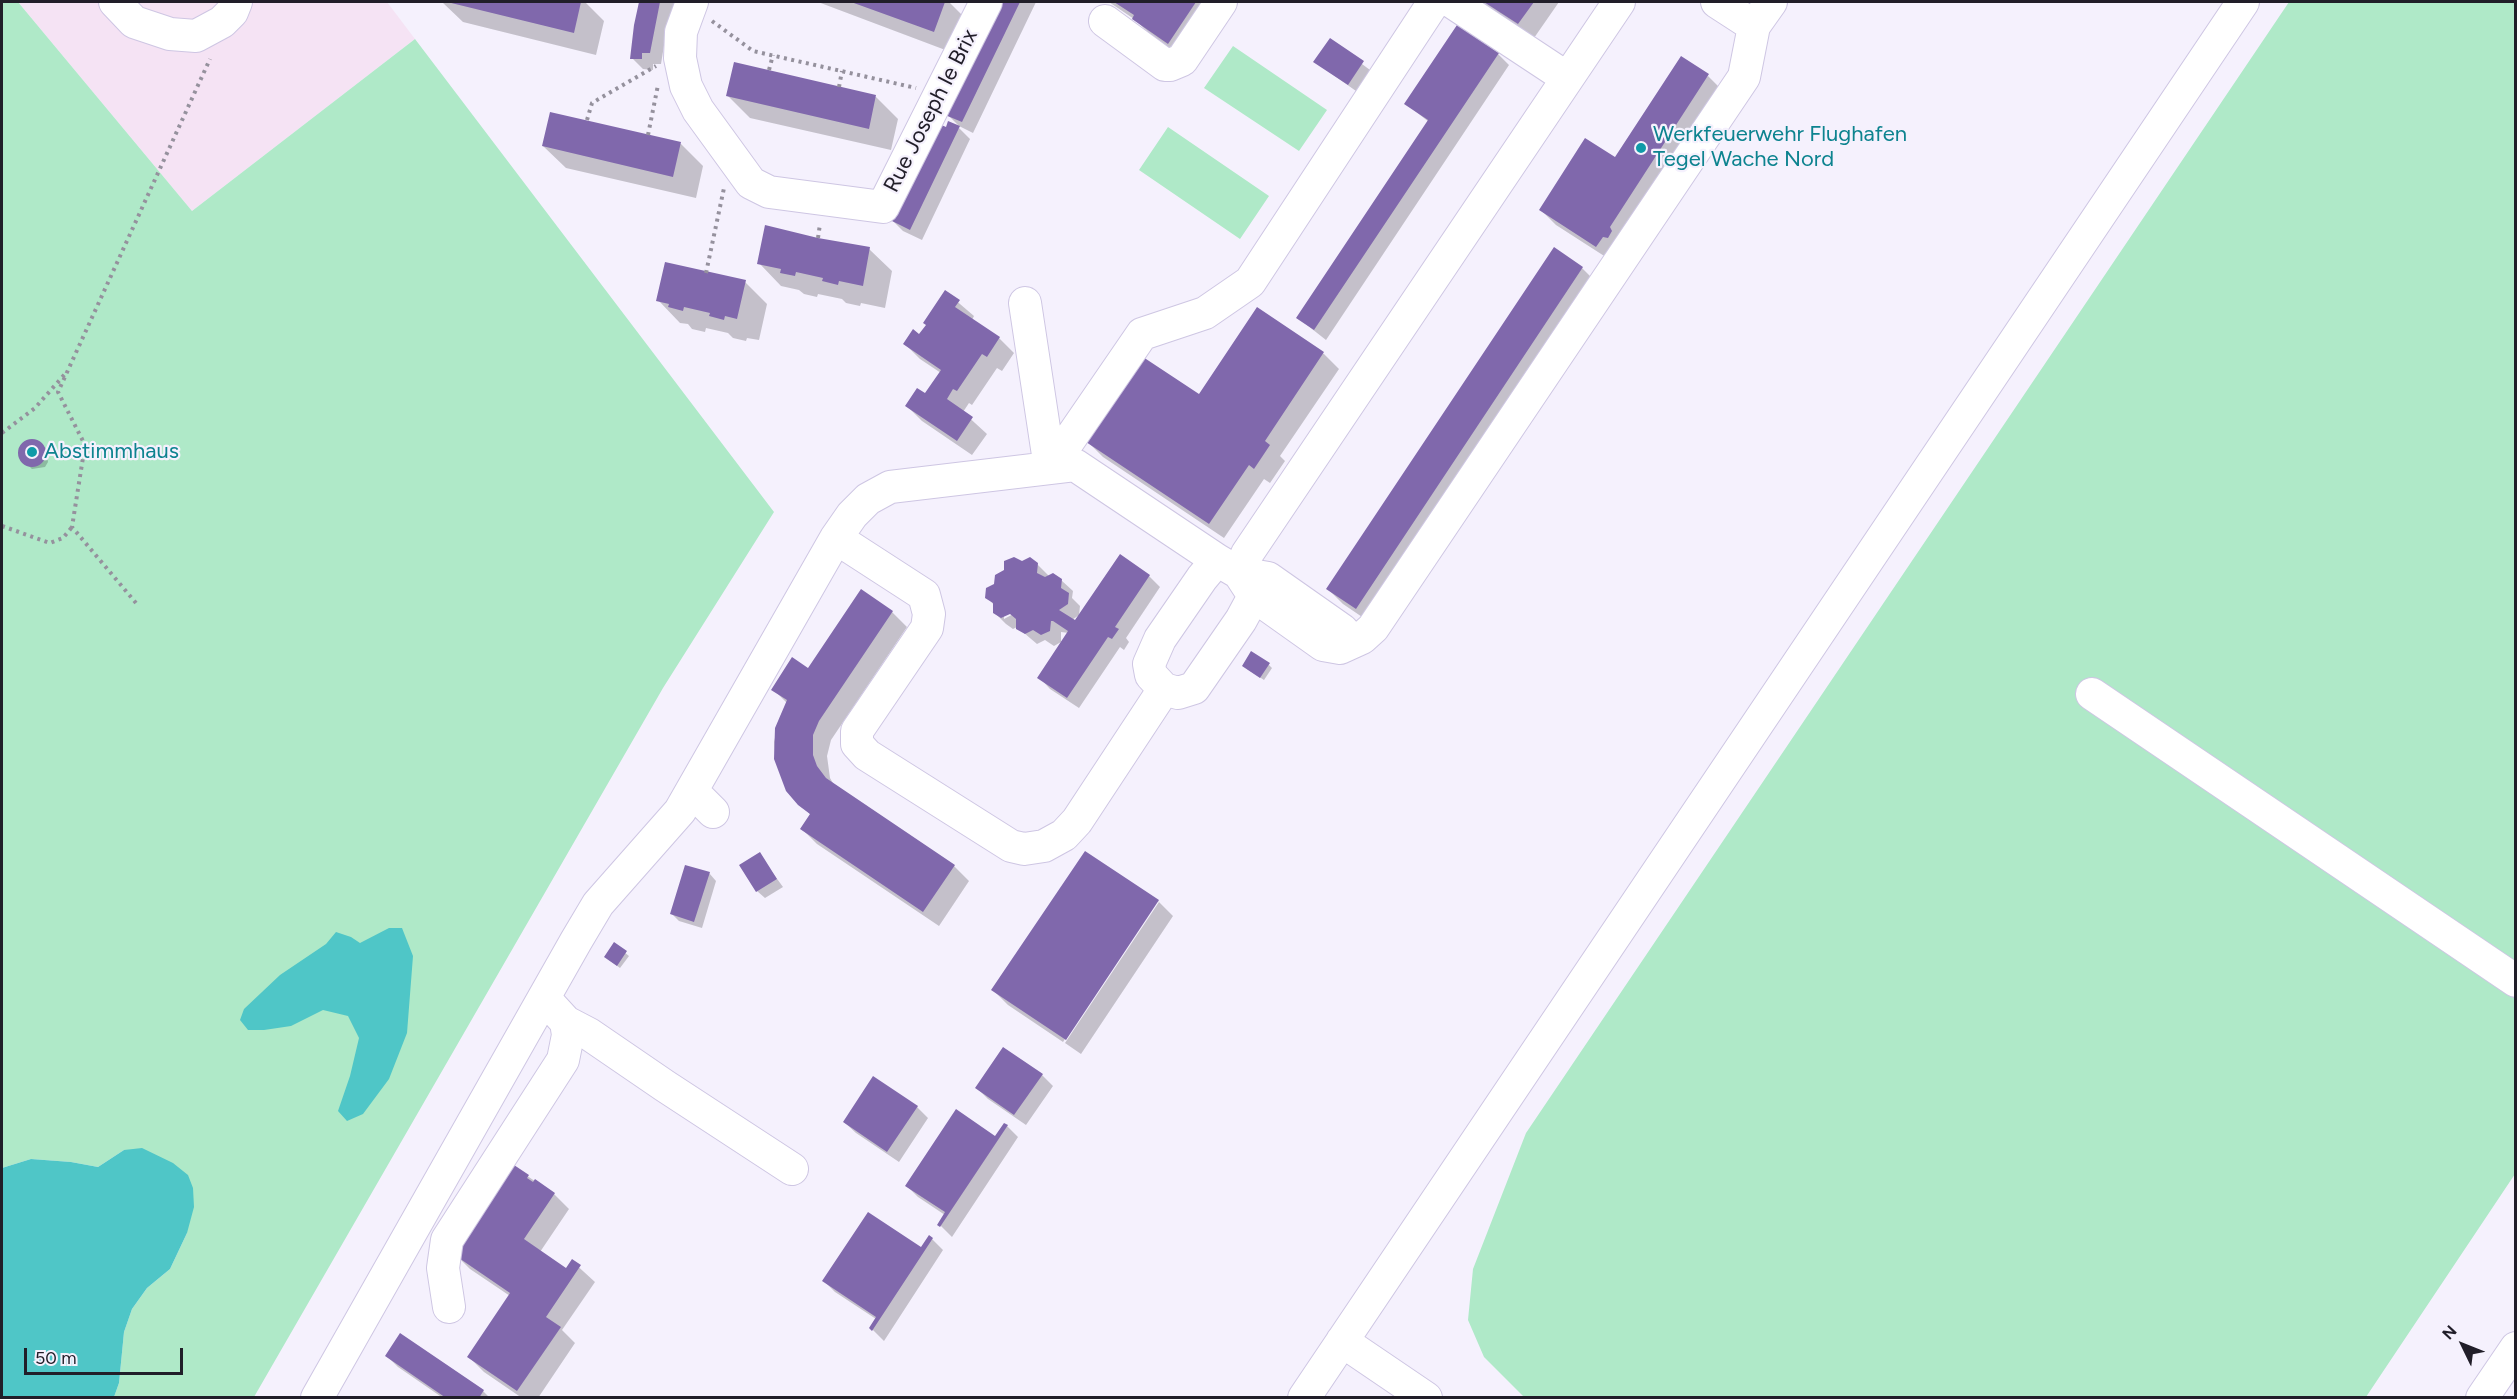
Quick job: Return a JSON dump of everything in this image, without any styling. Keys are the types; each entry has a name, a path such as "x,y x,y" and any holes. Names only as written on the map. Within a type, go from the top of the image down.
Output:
{"street":[{"path":"115,2 134,22 170,34 196,36 222,22 232,12 236,2"},
{"name":"Rue Joseph le Brix","path":"691,3 681,32 680,58 687,87 698,110 751,183 769,192 883,207 986,2"},
{"path":"1105,21 1165,65 1170,65 1182,60 1221,2"},
{"path":"1050,468 1142,334 1205,313 1250,282 1434,2"},
{"path":"1452,2 1567,78"},
{"path":"1619,2 1247,554 1237,576 1241,620 1194,688 1178,693 1164,688 1151,675 1149,664 1160,639 1202,578 1237,576 1268,578 1342,630 1352,641 1362,638 1373,628 1744,76 1763,14 1717,2"},
{"path":"1304,1398 2243,2"},
{"path":"1025,303 1050,468"},
{"path":"324,1394 598,904 680,810 702,802 836,538 852,515 868,499 890,488 1075,465 1237,576"},
{"path":"836,538 924,595 929,614 927,628 857,731 857,744 867,755 1011,846 1024,849 1044,846 1064,835 1077,821 1164,688"},
{"path":"2092,694 2516,981"},
{"path":"544,998 566,1022 589,1034 792,1168"},
{"path":"449,1307 443,1268 447,1240 563,1060 568,1035 566,1022"},
{"path":"1342,1341 1426,1398"},
{"path":"2482,1398 2516,1348"}],"path":[{"path":"691,3 753,51 940,94"},
{"path":"2,526 50,543 63,538 72,527 85,445 58,392 212,55"},
{"path":"769,70 773,55"},
{"path":"587,120 592,103 662,63 660,73"},
{"path":"839,87 842,71"},
{"path":"648,135 658,83"},
{"path":"706,273 725,182 738,168"},
{"path":"2,433 34,408 68,371"},
{"path":"72,527 136,603"}],"shaded area":[{"path":"18,2 387,2 415,39 192,211"}],"green space":[{"path":"2,2 18,2 192,211 415,39 774,512 663,688 254,1397 114,1397 119,1383 124,1332 132,1309 147,1288 170,1269 187,1233 124,1150 98,1167 31,1159 2,1168"},
{"path":"2289,2 2515,2 2515,1174 2366,1397 1524,1397 1484,1357 1468,1320 1473,1269 1526,1133"},
{"path":"1233,46 1327,110 1299,151 1204,88"},
{"path":"1168,127 1269,196 1240,239 1139,170"}],"water":[{"path":"389,928 402,928 413,956 407,1033 389,1079 363,1114 347,1121 338,1111 350,1076 359,1038 348,1016 323,1010 291,1026 264,1030 248,1030 240,1020 244,1009 280,975 326,944 336,932 360,943"},
{"path":"142,1148 173,1163 188,1175 193,1188 194,1207 187,1233 170,1269 147,1288 132,1309 124,1332 119,1383 114,1397 2,1397 2,1168 31,1159 98,1167 124,1150"}],"building":[{"path":"447,2 581,2 574,33"},
{"path":"639,2 660,2 650,53 642,53 642,59 630,59 634,25"},
{"path":"851,2 945,2 934,32"},
{"path":"1000,2 1020,2 962,122 945,115"},
{"path":"1114,2 1196,2 1168,44 1132,19 1134,15"},
{"path":"1484,2 1534,2 1518,24"},
{"path":"1457,25 1499,53 1314,330 1296,318 1428,120 1404,104"},
{"path":"1330,38 1364,61 1348,85 1313,62"},
{"name":"Werkfeuerwehr Flughafen Tegel Wache Nord","path":"1681,56 1709,74 1610,227 1612,231 1608,238 1603,237 1596,247 1539,210 1585,138 1615,157"},
{"path":"734,62 876,95 869,129 726,96"},
{"path":"550,112 681,142 673,177 542,146"},
{"path":"948,121 960,126 910,230 890,220 937,123 946,127"},
{"path":"765,225 818,238 870,247 863,286 839,281 838,285 822,281 823,278 796,272 795,276 780,273 781,269 757,264"},
{"path":"1554,247 1583,267 1356,609 1326,589"},
{"path":"665,262 746,280 737,319 725,316 724,320 709,316 710,313 684,307 683,311 656,301"},
{"path":"945,290 960,300 955,307 1000,337 987,357 982,354 957,391 953,389 947,399 973,417 957,441 905,406 917,388 925,393 941,370 903,344 913,329 919,334 926,325 923,323"},
{"path":"1257,307 1324,352 1265,441 1270,445 1254,469 1249,465 1209,524 1086,442 1143,357 1199,394"},
{"name":"Abstimmhaus","path":"32,439 42,443 46,453 42,463 32,467 22,463 18,453 22,443"},
{"path":"1120,554 1150,575 1115,627 1119,629 1112,639 1108,637 1067,698 1037,678 1068,631 1051,621 1050,631 1041,635 1033,630 1025,634 1016,629 1016,619 1010,614 1001,618 993,613 993,603 985,598 986,588 994,584 995,575 1004,570 1004,561 1014,557 1022,561 1030,557 1038,563 1037,573 1045,577 1053,573 1062,579 1061,588 1069,593 1068,604 1059,610 1075,620"},
{"path":"861,589 893,611 819,721 813,735 813,755 817,766 826,778 955,865 923,912 800,829 810,814 798,805 786,791 774,759 775,728 787,700 771,690 792,657 808,668"},
{"path":"1251,651 1270,663 1260,678 1242,666"},
{"path":"1085,851 1159,900 1066,1040 991,990"},
{"path":"760,852 777,879 756,892 739,865"},
{"path":"685,865 710,872 694,922 670,914"},
{"path":"614,942 627,951 617,966 604,957"},
{"path":"1003,1047 1043,1074 1014,1115 975,1088"},
{"path":"873,1076 918,1106 887,1152 843,1122"},
{"path":"956,1109 995,1136 1004,1123 1008,1125 940,1227 937,1225 945,1212 905,1186"},
{"path":"514,1165 529,1175 527,1178 533,1182 535,1179 555,1193 524,1239 566,1268 572,1259 581,1265 546,1317 561,1327 517,1391 467,1357 510,1293 453,1254"},
{"path":"868,1212 921,1247 929,1235 933,1238 872,1331 869,1328 876,1317 822,1281"},
{"path":"400,1333 484,1390 479,1398 446,1398 385,1356"}],"place":[{"name":"Werkfeuerwehr Flughafen Tegel Wache Nord","path":"1641,148"},
{"name":"Abstimmhaus","path":"32,452"}]}
